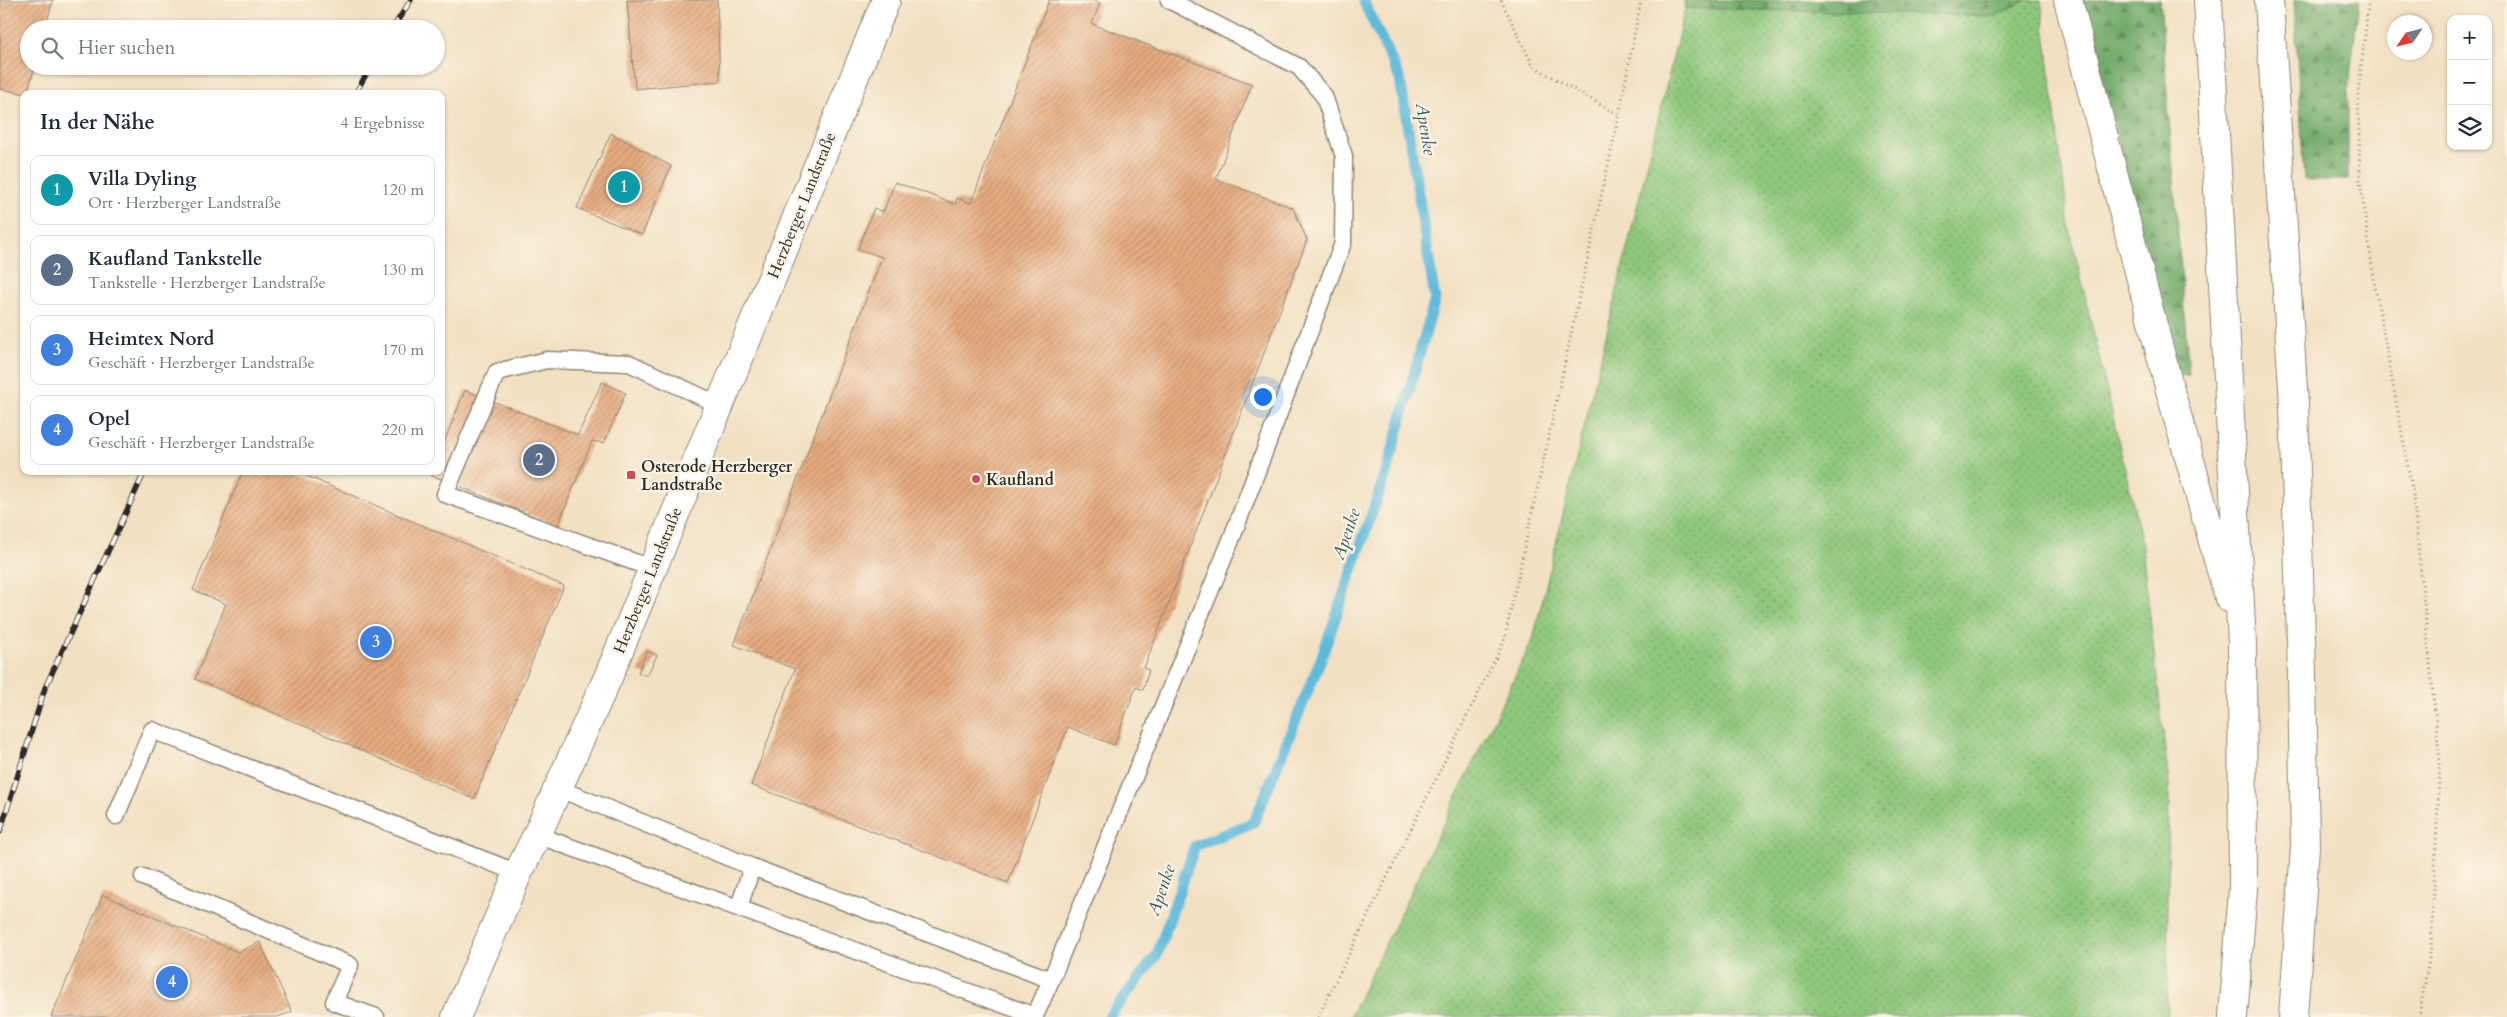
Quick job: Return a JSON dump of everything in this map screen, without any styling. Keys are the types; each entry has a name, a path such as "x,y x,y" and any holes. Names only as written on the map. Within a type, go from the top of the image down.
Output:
{"main road":[{"name":"Herzberger Landstraße","path":"456,1017 518,873 537,835 608,675 886,0"},
{"path":"2068,0 2171,394 2242,643"},
{"path":"2208,0 2242,643 2243,889 2233,1017"},
{"path":"2269,0 2294,405 2302,675 2305,847 2293,1017"}],"lane":[{"path":"537,835 1035,1016 1231,540 1343,243 1344,156 1324,96 1299,67 1169,0"},
{"path":"651,568 445,494 497,372 547,360 629,363 719,405"},
{"path":"116,816 152,730 518,873"},
{"path":"557,788 752,867 1051,980"},
{"path":"739,907 752,867"},
{"path":"143,877 350,965 334,1002 376,1017"}],"path":[{"path":"1502,0 1533,66 1619,116"},
{"path":"1318,1017 1504,641 1619,116 1641,0"},
{"path":"2369,0 2358,94 2360,181 2374,281 2413,494 2440,762 2431,947 2419,1017"}],"green space":[{"path":"1683,0 2026,0 1995,16 1685,8"},
{"path":"2026,0 2041,0 2069,227 2141,538 2169,784 2167,1017 1350,1017 1533,639 1685,8 1995,16"},
{"path":"2082,0 2160,0 2189,375 2179,375"},
{"path":"2294,0 2359,0 2348,95 2348,180 2304,180"}],"building":[{"path":"0,0 53,0 47,20 20,20 20,75 32,75 28,90 20,90 20,93 0,89"},
{"path":"627,0 717,0 720,81 635,89"},
{"path":"1049,0 1092,0 1100,3 1092,24 1252,84 1216,179 1293,208 1307,240 1144,668 1149,670 1143,690 1136,687 1114,745 1068,727 1008,883 751,785 795,669 734,645 882,257 858,249 874,208 883,212 895,182 955,204 957,198 971,203"},
{"path":"611,133 671,166 642,235 577,208"},
{"path":"602,382 626,393 604,443 592,441 558,526 431,475 445,475 445,440 465,390 578,435"},
{"path":"241,475 304,475 564,586 474,799 195,679 226,604 193,590"},
{"path":"647,651 657,655 647,676 638,672"},
{"path":"103,895 238,952 260,942 292,1012 277,1017 51,1017"}],"waterway":[{"name":"Apenke","path":"1109,1017 1157,955 1195,846 1254,822 1321,659 1387,470 1435,299 1400,79 1363,0"}],"railway":[{"path":"398,20 411,0"},
{"path":"357,90 366,75"},
{"path":"0,832 45,688 143,475"}],"place":[{"name":"Villa Dyling","path":"624,187"},
{"name":"Kaufland Tankstelle","path":"539,460"},
{"name":"Osterode Herzberger Landstraße","path":"631,475"},
{"name":"Kaufland","path":"976,479"},
{"name":"Heimtex Nord","path":"376,642"},
{"name":"Opel","path":"172,982"}]}
